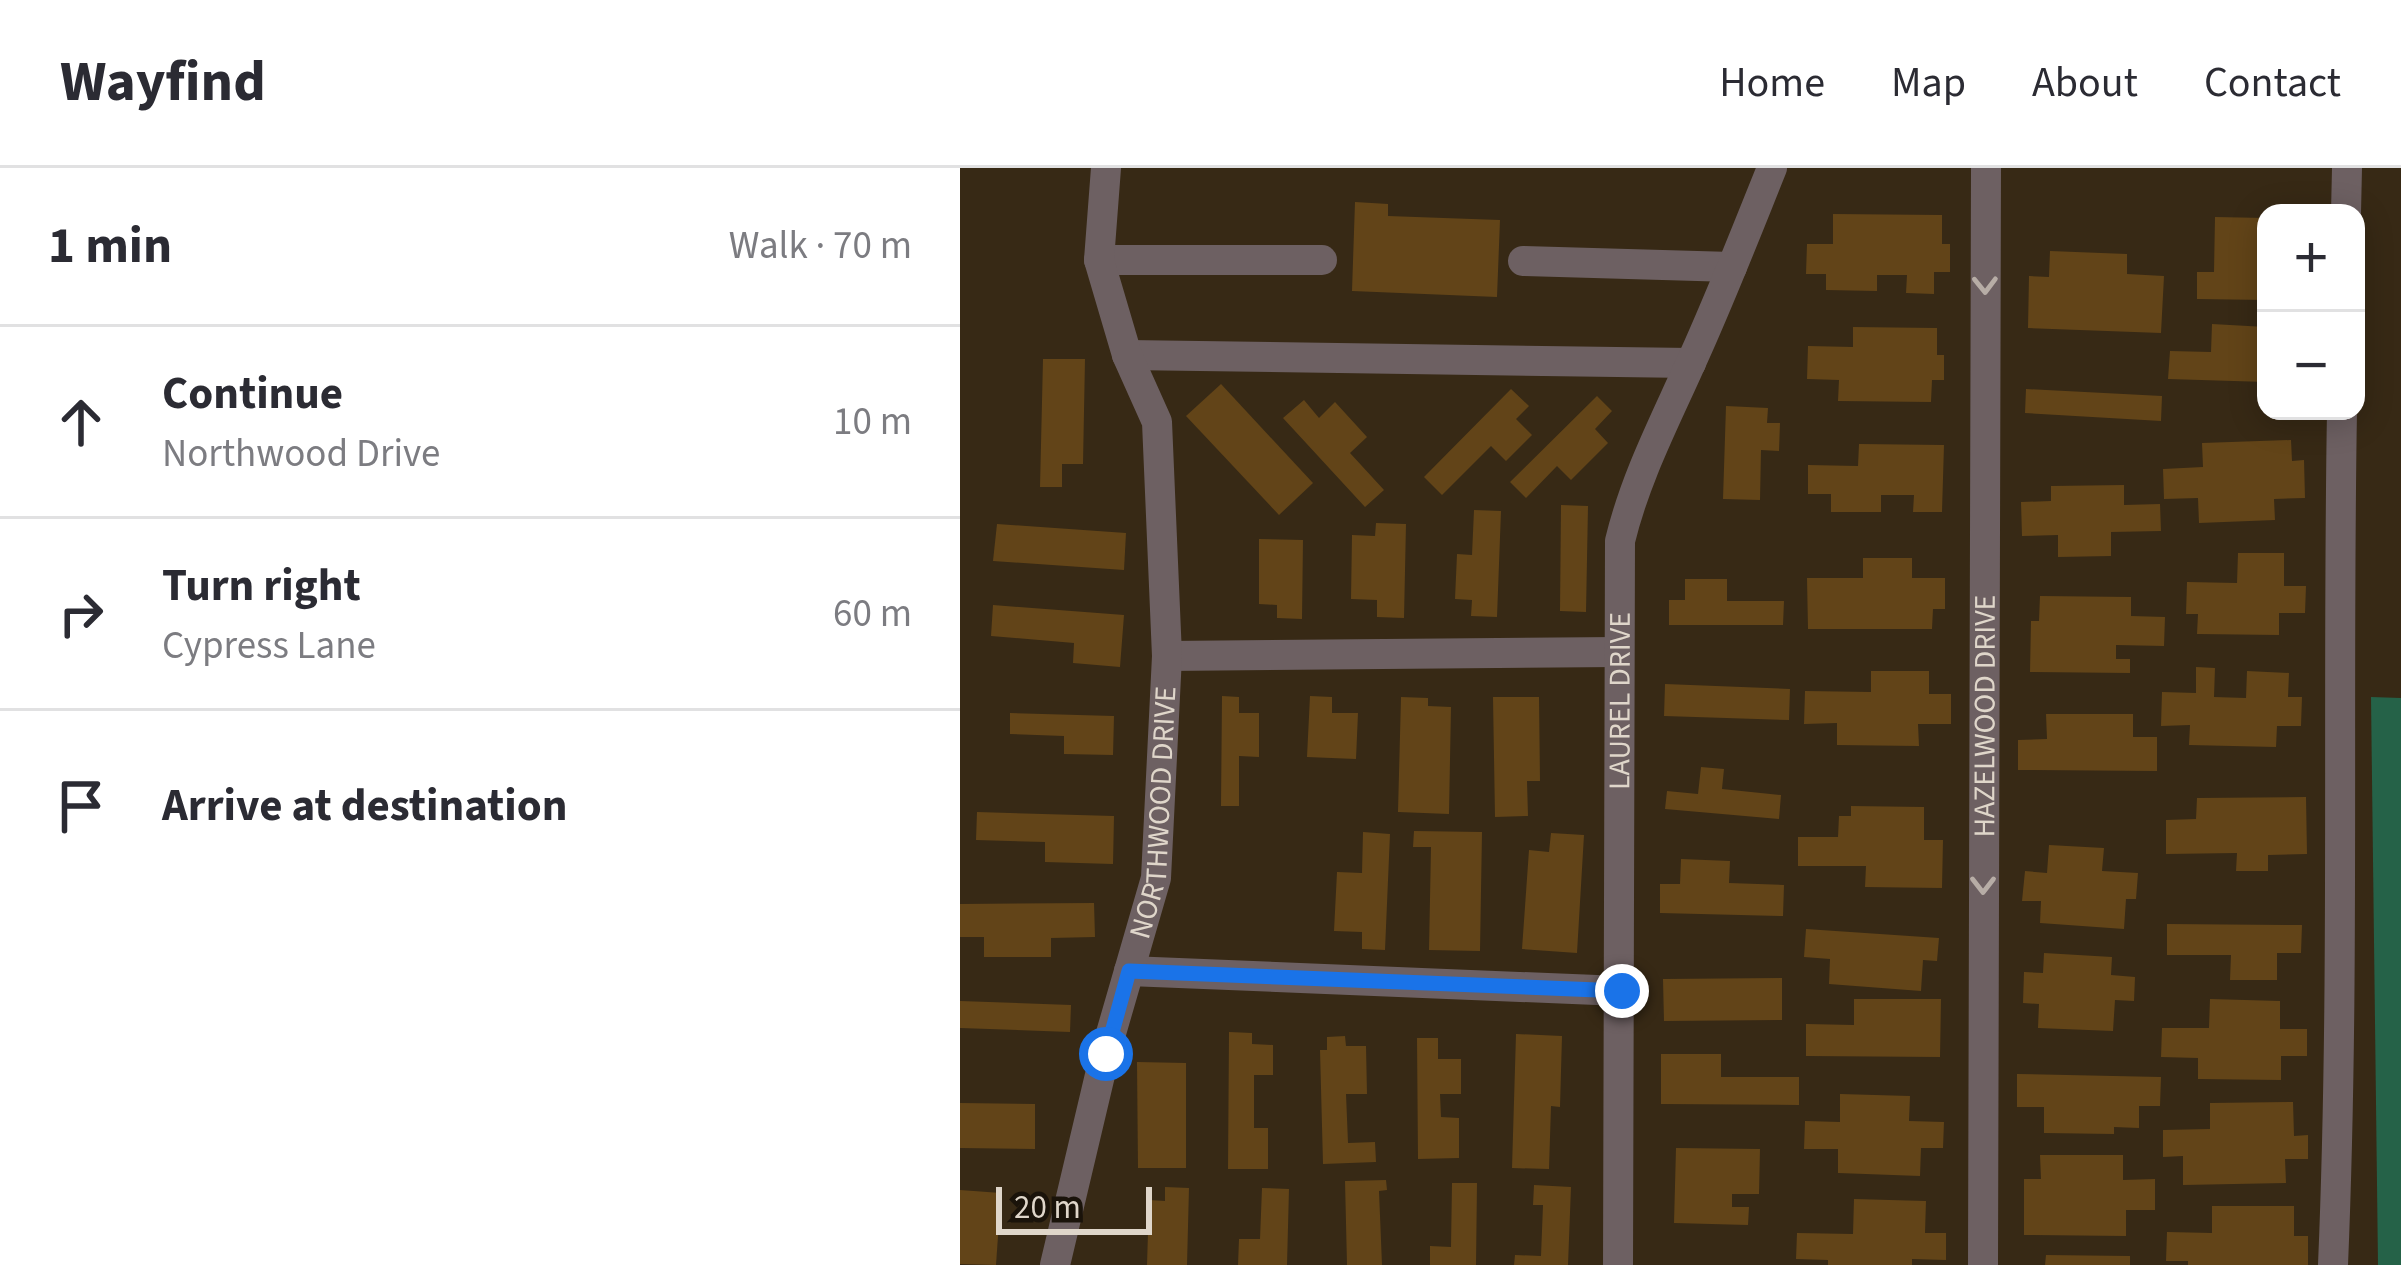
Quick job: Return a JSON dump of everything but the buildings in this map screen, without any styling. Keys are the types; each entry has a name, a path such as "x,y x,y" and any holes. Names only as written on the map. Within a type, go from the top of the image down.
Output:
{"street":[{"path":"1106,168 1099,260 1322,260"},
{"name":"LAUREL DRIVE","path":"1618,1265 1620,541 1646,459 1772,168"},
{"name":"HAZELWOOD DRIVE","path":"1983,1265 1986,168"},
{"path":"2346,204 2347,168"},
{"name":"NORTHWOOD DRIVE","path":"1054,1265 1156,878 1167,656 1156,422 1127,355 1099,260"},
{"path":"1523,261 1732,267"},
{"path":"1127,355 1691,363"},
{"path":"2332,1265 2340,1102 2342,420"},
{"path":"1167,656 1618,652"},
{"path":"1129,971 1622,991"}],"green space":[{"path":"2371,697 2401,698 2401,1265 2378,1265"}],"route":[{"path":"1106,1054 1129,971 1622,991"}]}
